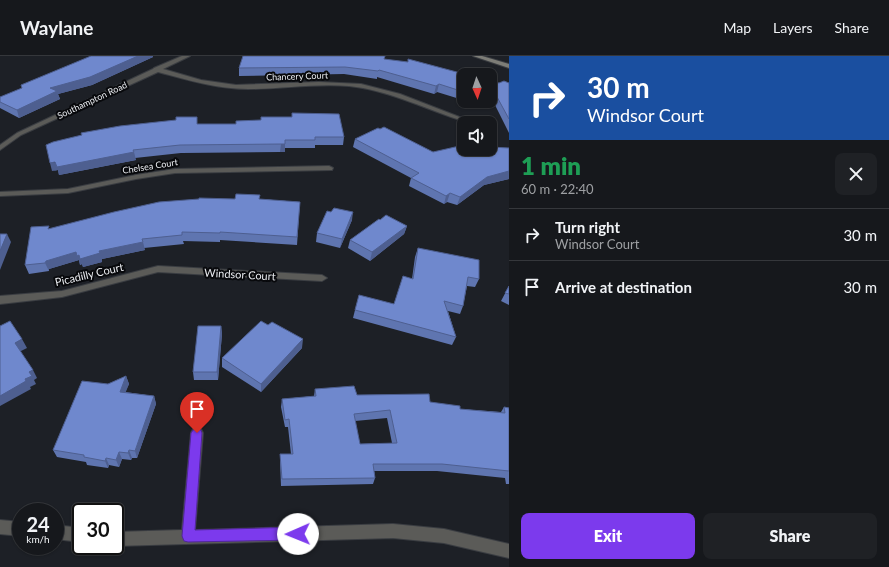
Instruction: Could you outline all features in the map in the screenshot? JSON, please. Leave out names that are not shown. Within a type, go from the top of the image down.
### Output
[{"type":"main road","points":[[476,56],[509,66]]},
{"type":"street","name":"Southampton Road","points":[[0,148],[19,134],[156,69],[187,56]]},
{"type":"street","name":"Chancery Court","points":[[156,69],[214,84],[247,87],[321,83],[361,86],[388,93],[457,117]]},
{"type":"street","name":"Chelsea Court","points":[[0,194],[68,191],[136,177],[175,171],[329,168]]},
{"type":"street","name":"Windsor Court","points":[[158,269],[322,278]]},
{"type":"street","name":"Picadilly Court","points":[[0,300],[62,294],[158,269]]},
{"type":"street","points":[[188,536],[197,433]]},
{"type":"street","points":[[0,527],[12,528]]},
{"type":"street","points":[[124,539],[393,531],[444,536],[509,551]]},
{"type":"building","points":[[91,56],[138,56],[90,77],[50,88],[57,91],[17,110],[0,102],[0,97],[22,88],[21,85]]},
{"type":"building","points":[[243,56],[385,56],[384,59],[408,62],[408,59],[457,72],[457,90],[439,84],[436,86],[379,70],[345,67],[239,68]]},
{"type":"building","points":[[504,81],[509,83],[509,119],[497,97],[497,83]]},
{"type":"building","points":[[292,113],[339,114],[344,137],[315,137],[315,140],[285,140],[285,144],[180,145],[133,150],[134,152],[57,167],[55,162],[50,163],[46,145],[82,135],[81,133],[120,126],[176,120],[176,117],[197,117],[197,124],[236,124],[236,121],[261,120],[261,117],[292,117]]},
{"type":"building","points":[[384,127],[433,152],[457,147],[457,156],[497,156],[497,147],[509,148],[509,171],[487,177],[460,197],[450,193],[446,196],[411,178],[419,173],[355,139],[378,128],[380,129]]},
{"type":"building","points":[[236,194],[260,195],[259,199],[300,202],[297,237],[220,232],[182,232],[182,235],[142,239],[143,242],[99,251],[100,253],[80,259],[76,252],[46,261],[45,263],[25,265],[31,227],[49,226],[48,229],[159,202],[199,198],[235,199]]},
{"type":"building","points":[[334,208],[353,212],[342,239],[317,233],[327,211],[331,212]]},
{"type":"building","points":[[386,215],[407,226],[372,252],[350,240],[379,219],[380,220]]},
{"type":"building","points":[[0,234],[7,234],[0,251]]},
{"type":"building","points":[[418,248],[479,260],[479,279],[468,277],[463,306],[444,301],[456,337],[355,310],[359,295],[394,304],[403,276],[413,279]]},
{"type":"building","points":[[509,286],[509,294],[505,293]]},
{"type":"building","points":[[10,321],[22,339],[15,343],[33,370],[29,372],[32,376],[25,379],[26,381],[0,396],[0,326]]},
{"type":"building","points":[[261,321],[268,325],[272,322],[303,339],[261,384],[222,358]]},
{"type":"building","points":[[198,326],[221,326],[217,372],[193,372]]},
{"type":"building","points":[[126,376],[120,392],[154,396],[135,451],[129,450],[128,453],[119,452],[116,460],[106,458],[105,461],[84,457],[84,455],[53,450],[82,381],[108,384]]},
{"type":"building","points":[[354,386],[357,395],[429,394],[430,402],[460,406],[460,409],[505,413],[504,407],[509,408],[509,471],[442,464],[373,464],[375,478],[282,479],[280,454],[293,454],[289,419],[285,420],[282,399],[316,396],[315,389]],"holes":[[[390,410],[397,443],[360,444],[354,414]]]},
{"type":"route","points":[[197,433],[188,536],[298,534]]}]
